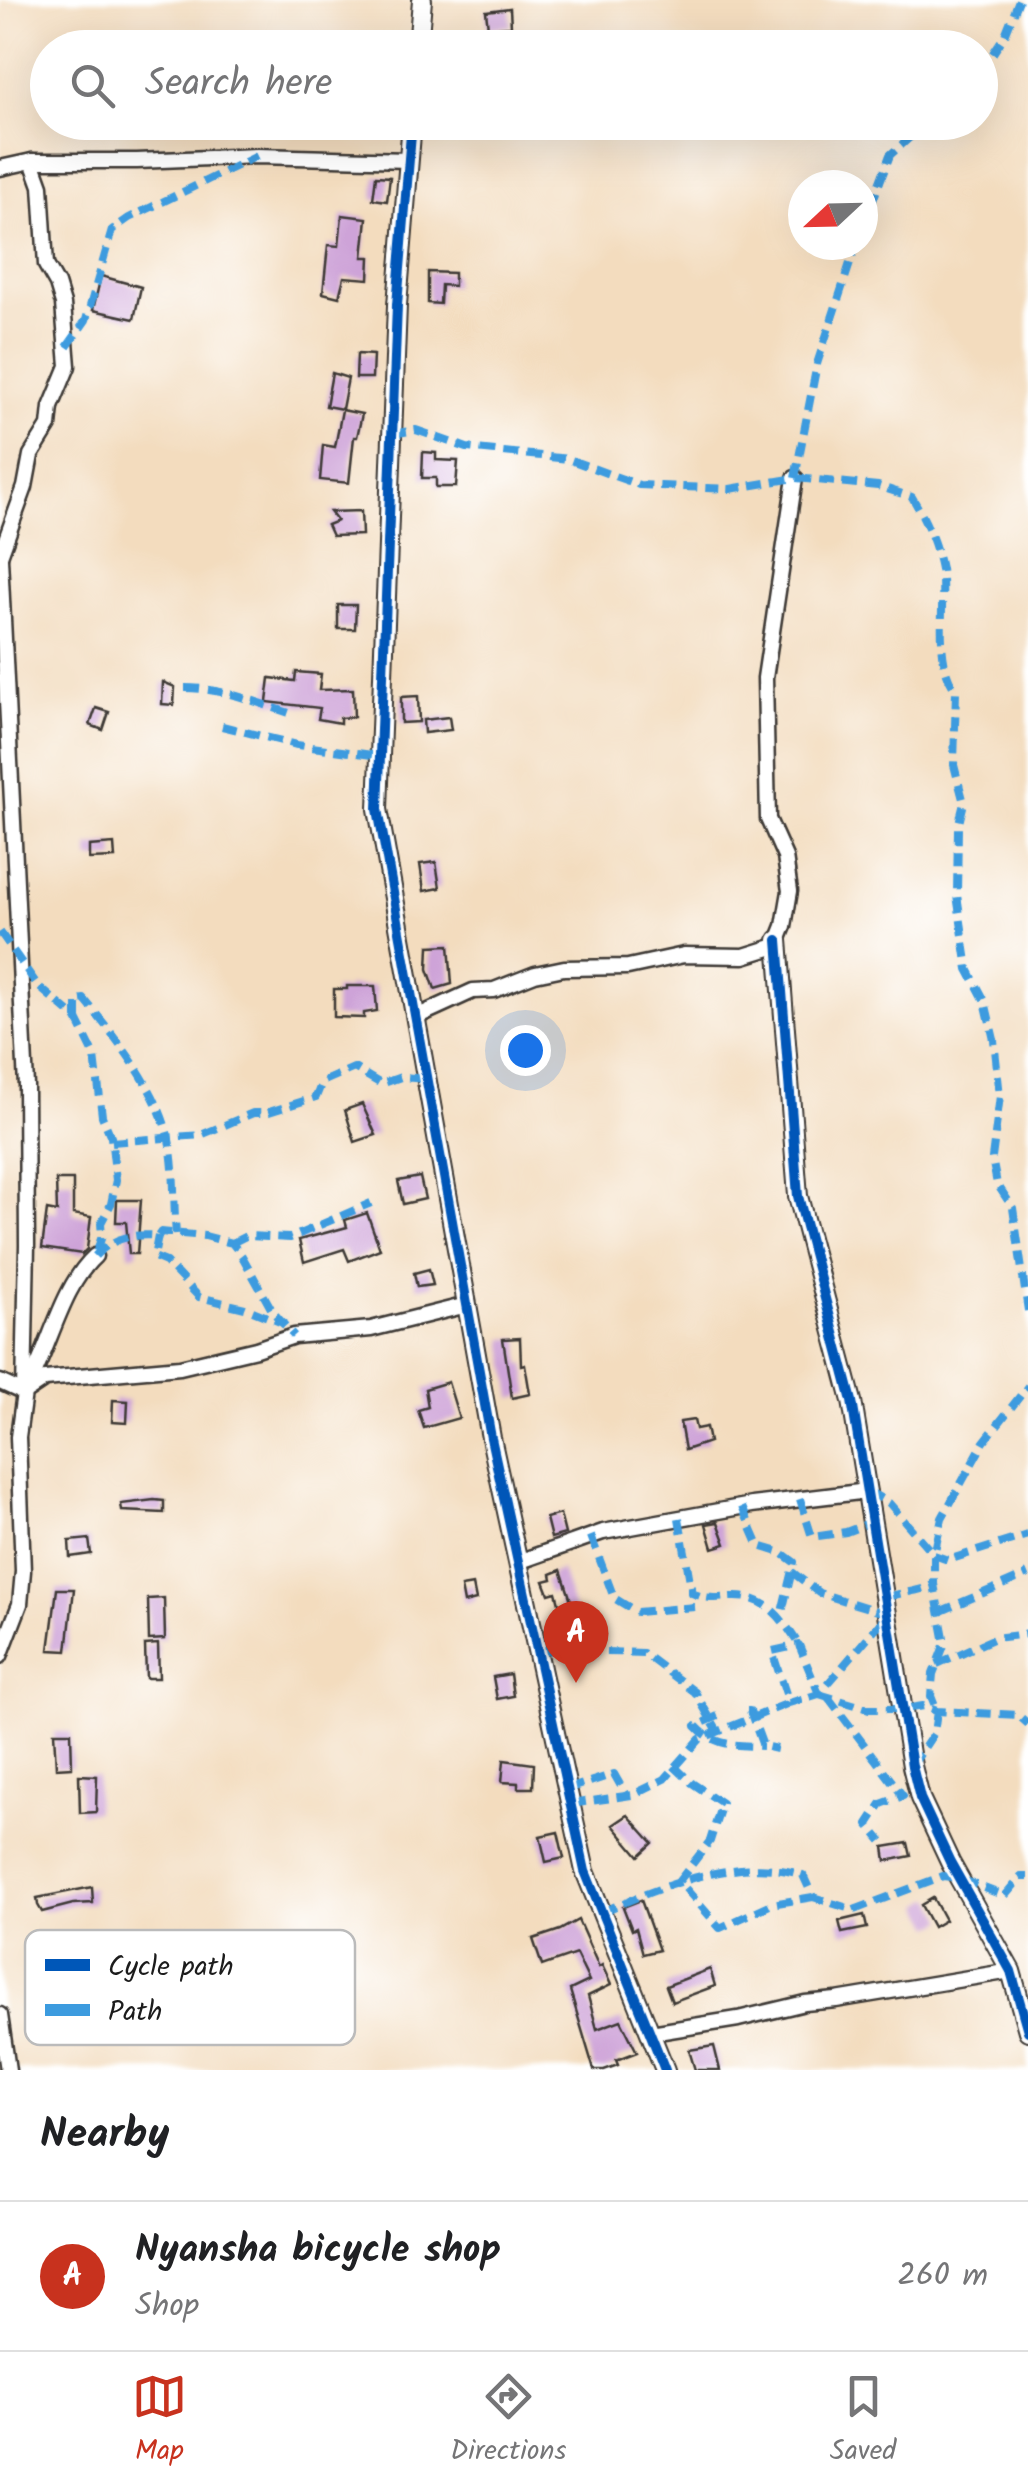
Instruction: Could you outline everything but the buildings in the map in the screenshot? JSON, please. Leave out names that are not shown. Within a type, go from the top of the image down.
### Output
[{"type":"street","points":[[420,30],[422,0]]},
{"type":"street","points":[[411,140],[397,305],[378,809],[491,1438],[586,1871],[665,2070]]},
{"type":"street","points":[[0,168],[32,160],[306,155],[409,160]]},
{"type":"street","points":[[0,1656],[20,1604],[24,1526],[18,1437],[24,1393],[26,1086],[0,557],[25,487],[31,456],[44,436],[68,366],[62,304],[46,265],[41,186],[32,160]]},
{"type":"street","points":[[416,1017],[472,991],[494,990],[564,968],[628,967],[684,955],[744,956],[776,946],[790,892],[785,857],[768,818],[764,678],[795,478]]},
{"type":"street","points":[[0,804],[12,778]]},
{"type":"street","points":[[778,940],[798,1196],[852,1402],[920,1798],[950,1862],[1011,1971],[1028,2031]]},
{"type":"street","points":[[24,1393],[43,1360],[72,1283],[95,1256]]},
{"type":"street","points":[[24,1393],[46,1379],[180,1367],[294,1336],[371,1329],[467,1305]]},
{"type":"street","points":[[0,1382],[24,1393]]},
{"type":"street","points":[[518,1562],[603,1532],[752,1505],[868,1491]]},
{"type":"street","points":[[651,2032],[1011,1971]]},
{"type":"street","points":[[0,2015],[8,2070]]},
{"type":"marked path","points":[[998,46],[1019,0]]},
{"type":"marked path","points":[[878,187],[890,155],[907,140]]},
{"type":"marked path","points":[[67,347],[86,320],[112,230],[257,156]]},
{"type":"marked path","points":[[795,478],[817,364],[851,260]]},
{"type":"marked path","points":[[392,434],[416,430],[467,448],[568,459],[639,485],[730,489],[795,478],[878,486],[912,497],[930,531],[941,569],[942,649],[949,679],[956,690],[954,765],[964,803],[958,827],[957,895],[968,969],[985,1001],[994,1040],[1000,1096],[992,1158],[997,1184],[1013,1208],[1028,1311]]},
{"type":"marked path","points":[[185,688],[226,693],[292,714]]},
{"type":"marked path","points":[[222,726],[297,745],[380,756]]},
{"type":"marked path","points":[[0,932],[38,986],[77,1019],[95,1056],[102,1116],[111,1137],[116,1180],[111,1204],[101,1223],[102,1236],[95,1256]]},
{"type":"marked path","points":[[77,1019],[77,1000],[84,999],[121,1045],[153,1096],[170,1144],[176,1234]]},
{"type":"marked path","points":[[112,1142],[201,1135],[253,1113],[266,1113],[316,1097],[322,1082],[354,1068],[381,1084],[401,1077],[427,1079]]},
{"type":"marked path","points":[[232,1243],[246,1236],[290,1238],[371,1203]]},
{"type":"marked path","points":[[95,1256],[124,1238],[158,1236],[161,1232],[232,1243],[273,1312],[294,1336]]},
{"type":"marked path","points":[[158,1236],[154,1257],[166,1262],[199,1297],[245,1308],[285,1324]]},
{"type":"marked path","points":[[912,1766],[934,1733],[937,1711],[931,1696],[933,1674],[945,1643],[934,1584],[934,1555],[942,1518],[984,1442],[1028,1386]]},
{"type":"marked path","points":[[868,1491],[889,1503],[934,1555],[948,1560],[1028,1535]]},
{"type":"marked path","points":[[800,1499],[812,1537],[846,1532],[879,1519]]},
{"type":"marked path","points":[[742,1507],[759,1546],[782,1553],[794,1562],[781,1616]]},
{"type":"marked path","points":[[679,1518],[692,1593],[756,1600],[778,1616],[799,1645]]},
{"type":"marked path","points":[[591,1536],[614,1598],[637,1612],[695,1607]]},
{"type":"marked path","points":[[792,1572],[819,1593],[888,1614],[819,1694],[789,1703],[772,1651],[799,1645],[819,1694]]},
{"type":"marked path","points":[[939,1612],[1028,1574]]},
{"type":"marked path","points":[[886,1598],[934,1584]]},
{"type":"marked path","points":[[937,1664],[995,1638],[1028,1634]]},
{"type":"marked path","points":[[537,1650],[643,1653],[695,1692],[718,1732]]},
{"type":"marked path","points":[[819,1694],[869,1709],[923,1706],[937,1711],[1018,1715],[1028,1724]]},
{"type":"marked path","points":[[828,1697],[903,1796],[881,1804],[868,1824],[882,1841]]},
{"type":"marked path","points":[[571,1804],[632,1795],[665,1779],[700,1739],[789,1703]]},
{"type":"marked path","points":[[747,1711],[763,1746],[777,1749]]},
{"type":"marked path","points":[[718,1716],[696,1726],[718,1741],[763,1746]]},
{"type":"marked path","points":[[674,1766],[722,1803],[710,1841],[679,1881],[720,1928],[772,1904],[813,1897]]},
{"type":"marked path","points":[[568,1789],[614,1774],[626,1795]]},
{"type":"marked path","points":[[602,1912],[700,1876],[753,1868],[803,1875],[813,1897],[854,1910],[943,1876],[1005,1896],[1021,1877],[1028,1877]]},
{"type":"cycle path","points":[[411,140],[397,305],[378,809],[491,1438],[585,1871],[665,2070]]},
{"type":"cycle path","points":[[778,940],[798,1196],[852,1401],[912,1766],[920,1798],[950,1862],[1011,1971],[1028,2031]]},
{"type":"place","name":"Nyansha bicycle shop","points":[[576,1683]]}]
